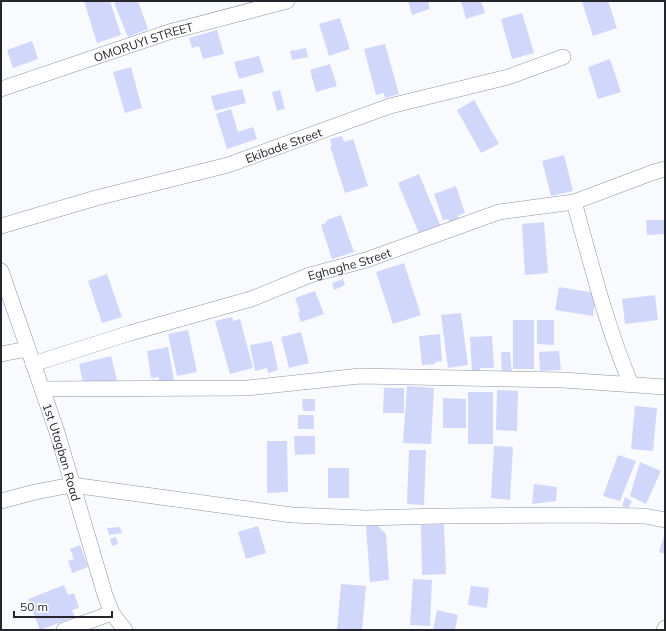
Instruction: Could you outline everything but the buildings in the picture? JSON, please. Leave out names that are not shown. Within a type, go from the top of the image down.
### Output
[{"type":"street","name":"OMORUYI STREET","points":[[1,89],[168,32],[287,1]]},
{"type":"street","name":"Ekibade Street","points":[[1,226],[96,198],[228,165],[390,106],[508,77],[563,57]]},
{"type":"street","name":"Eghaghe Street","points":[[33,364],[130,333],[251,299],[310,275],[366,260],[499,212],[574,202],[665,169]]},
{"type":"street","points":[[574,202],[606,313],[623,367],[631,384]]},
{"type":"street","name":"1st Utagban Road","points":[[1,271],[57,432],[104,596],[112,613],[125,630]]},
{"type":"street","points":[[1,354],[28,349]]},
{"type":"street","points":[[42,389],[247,388],[360,376],[563,380],[665,387]]},
{"type":"street","points":[[1,501],[35,492],[72,486],[292,515],[329,518],[579,515],[645,516],[665,520]]},
{"type":"street","points":[[64,630],[112,613]]}]
